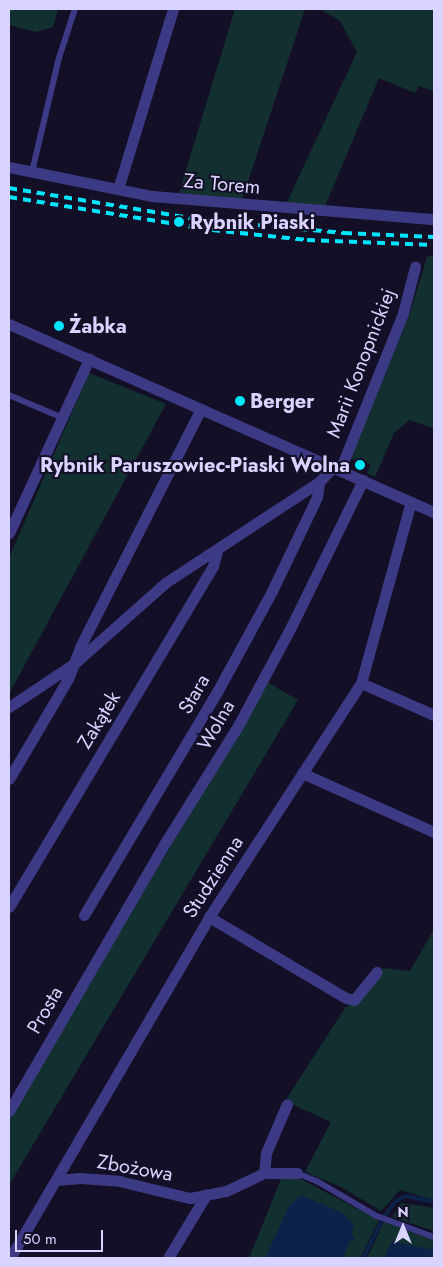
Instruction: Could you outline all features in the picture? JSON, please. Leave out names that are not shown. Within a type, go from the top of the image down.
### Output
[{"type":"street","points":[[118,189],[173,9]]},
{"type":"street","name":"Za Torem","points":[[9,167],[118,189],[210,202],[434,219]]},
{"type":"street","name":"Marii Konopnickiej","points":[[337,469],[403,313],[415,267]]},
{"type":"street","points":[[9,324],[434,512]]},
{"type":"street","points":[[9,533],[89,359]]},
{"type":"street","points":[[9,779],[75,663],[80,647],[201,409]]},
{"type":"street","name":"Stara","points":[[9,707],[75,663],[165,584],[337,469]]},
{"type":"street","name":"Wolna","points":[[85,980],[239,724],[290,629],[363,480]]},
{"type":"street","name":"Stara","points":[[84,915],[235,659],[317,497],[319,482]]},
{"type":"street","name":"Studzienna","points":[[10,1258],[209,917],[362,683],[411,502]]},
{"type":"street","name":"Zakątek","points":[[9,907],[213,566],[217,551]]},
{"type":"street","points":[[362,683],[434,715]]},
{"type":"street","points":[[302,773],[434,832]]},
{"type":"street","points":[[209,917],[346,998],[354,1000],[377,972]]},
{"type":"street","name":"Prosta","points":[[9,1111],[85,980]]},
{"type":"street","points":[[264,1173],[266,1153],[287,1104]]},
{"type":"street","name":"Zbożowa","points":[[56,1180],[109,1180],[190,1198],[226,1191],[264,1173],[297,1173]]},
{"type":"street","points":[[168,1258],[206,1195]]},
{"type":"lane","points":[[32,172],[54,76],[75,9]]},
{"type":"lane","points":[[9,395],[61,417]]},
{"type":"lane","points":[[297,1173],[317,1180],[377,1216],[434,1237]]},
{"type":"green space","points":[[9,9],[58,9],[53,27],[36,32],[9,25]]},
{"type":"green space","points":[[235,9],[305,9],[242,200],[179,193]]},
{"type":"green space","points":[[320,9],[434,9],[434,91],[419,86],[415,93],[379,78],[325,206],[286,204],[357,52],[340,21]]},
{"type":"green space","points":[[434,255],[433,428],[409,420],[394,433],[375,477],[367,473],[371,465],[350,458],[410,313],[427,257]]},
{"type":"green space","points":[[89,373],[166,404],[9,694],[9,558]]},
{"type":"green space","points":[[265,681],[298,700],[9,1185],[9,1119],[230,746]]},
{"type":"green space","points":[[434,929],[434,1200],[400,1190],[381,1211],[341,1187],[305,1172],[331,1122],[292,1104],[287,1098],[345,1008],[363,995],[383,968],[410,971]]},
{"type":"green space","points":[[295,1176],[379,1220],[360,1258],[249,1258],[281,1179]]},
{"type":"green space","points":[[401,1203],[434,1208],[434,1231],[392,1217]]},
{"type":"green space","points":[[384,1222],[434,1240],[434,1258],[367,1258]]},
{"type":"water","points":[[301,1195],[343,1213],[354,1226],[351,1232],[355,1239],[350,1241],[343,1258],[265,1258],[289,1206]]},
{"type":"water","points":[[392,1241],[434,1250],[434,1258],[384,1258]]},
{"type":"waterway","points":[[385,1215],[396,1201],[406,1196],[434,1202]]},
{"type":"waterway","points":[[363,1258],[381,1223]]},
{"type":"railway","points":[[9,188],[202,220],[344,233],[434,237]]},
{"type":"railway","points":[[9,197],[212,230],[307,240],[434,245]]},
{"type":"place","name":"Rybnik Piaski","points":[[179,222]]},
{"type":"place","name":"Żabka","points":[[59,326]]},
{"type":"place","name":"Berger","points":[[240,401]]},
{"type":"place","name":"Rybnik Paruszowiec-Piaski Wolna","points":[[360,465]]}]
